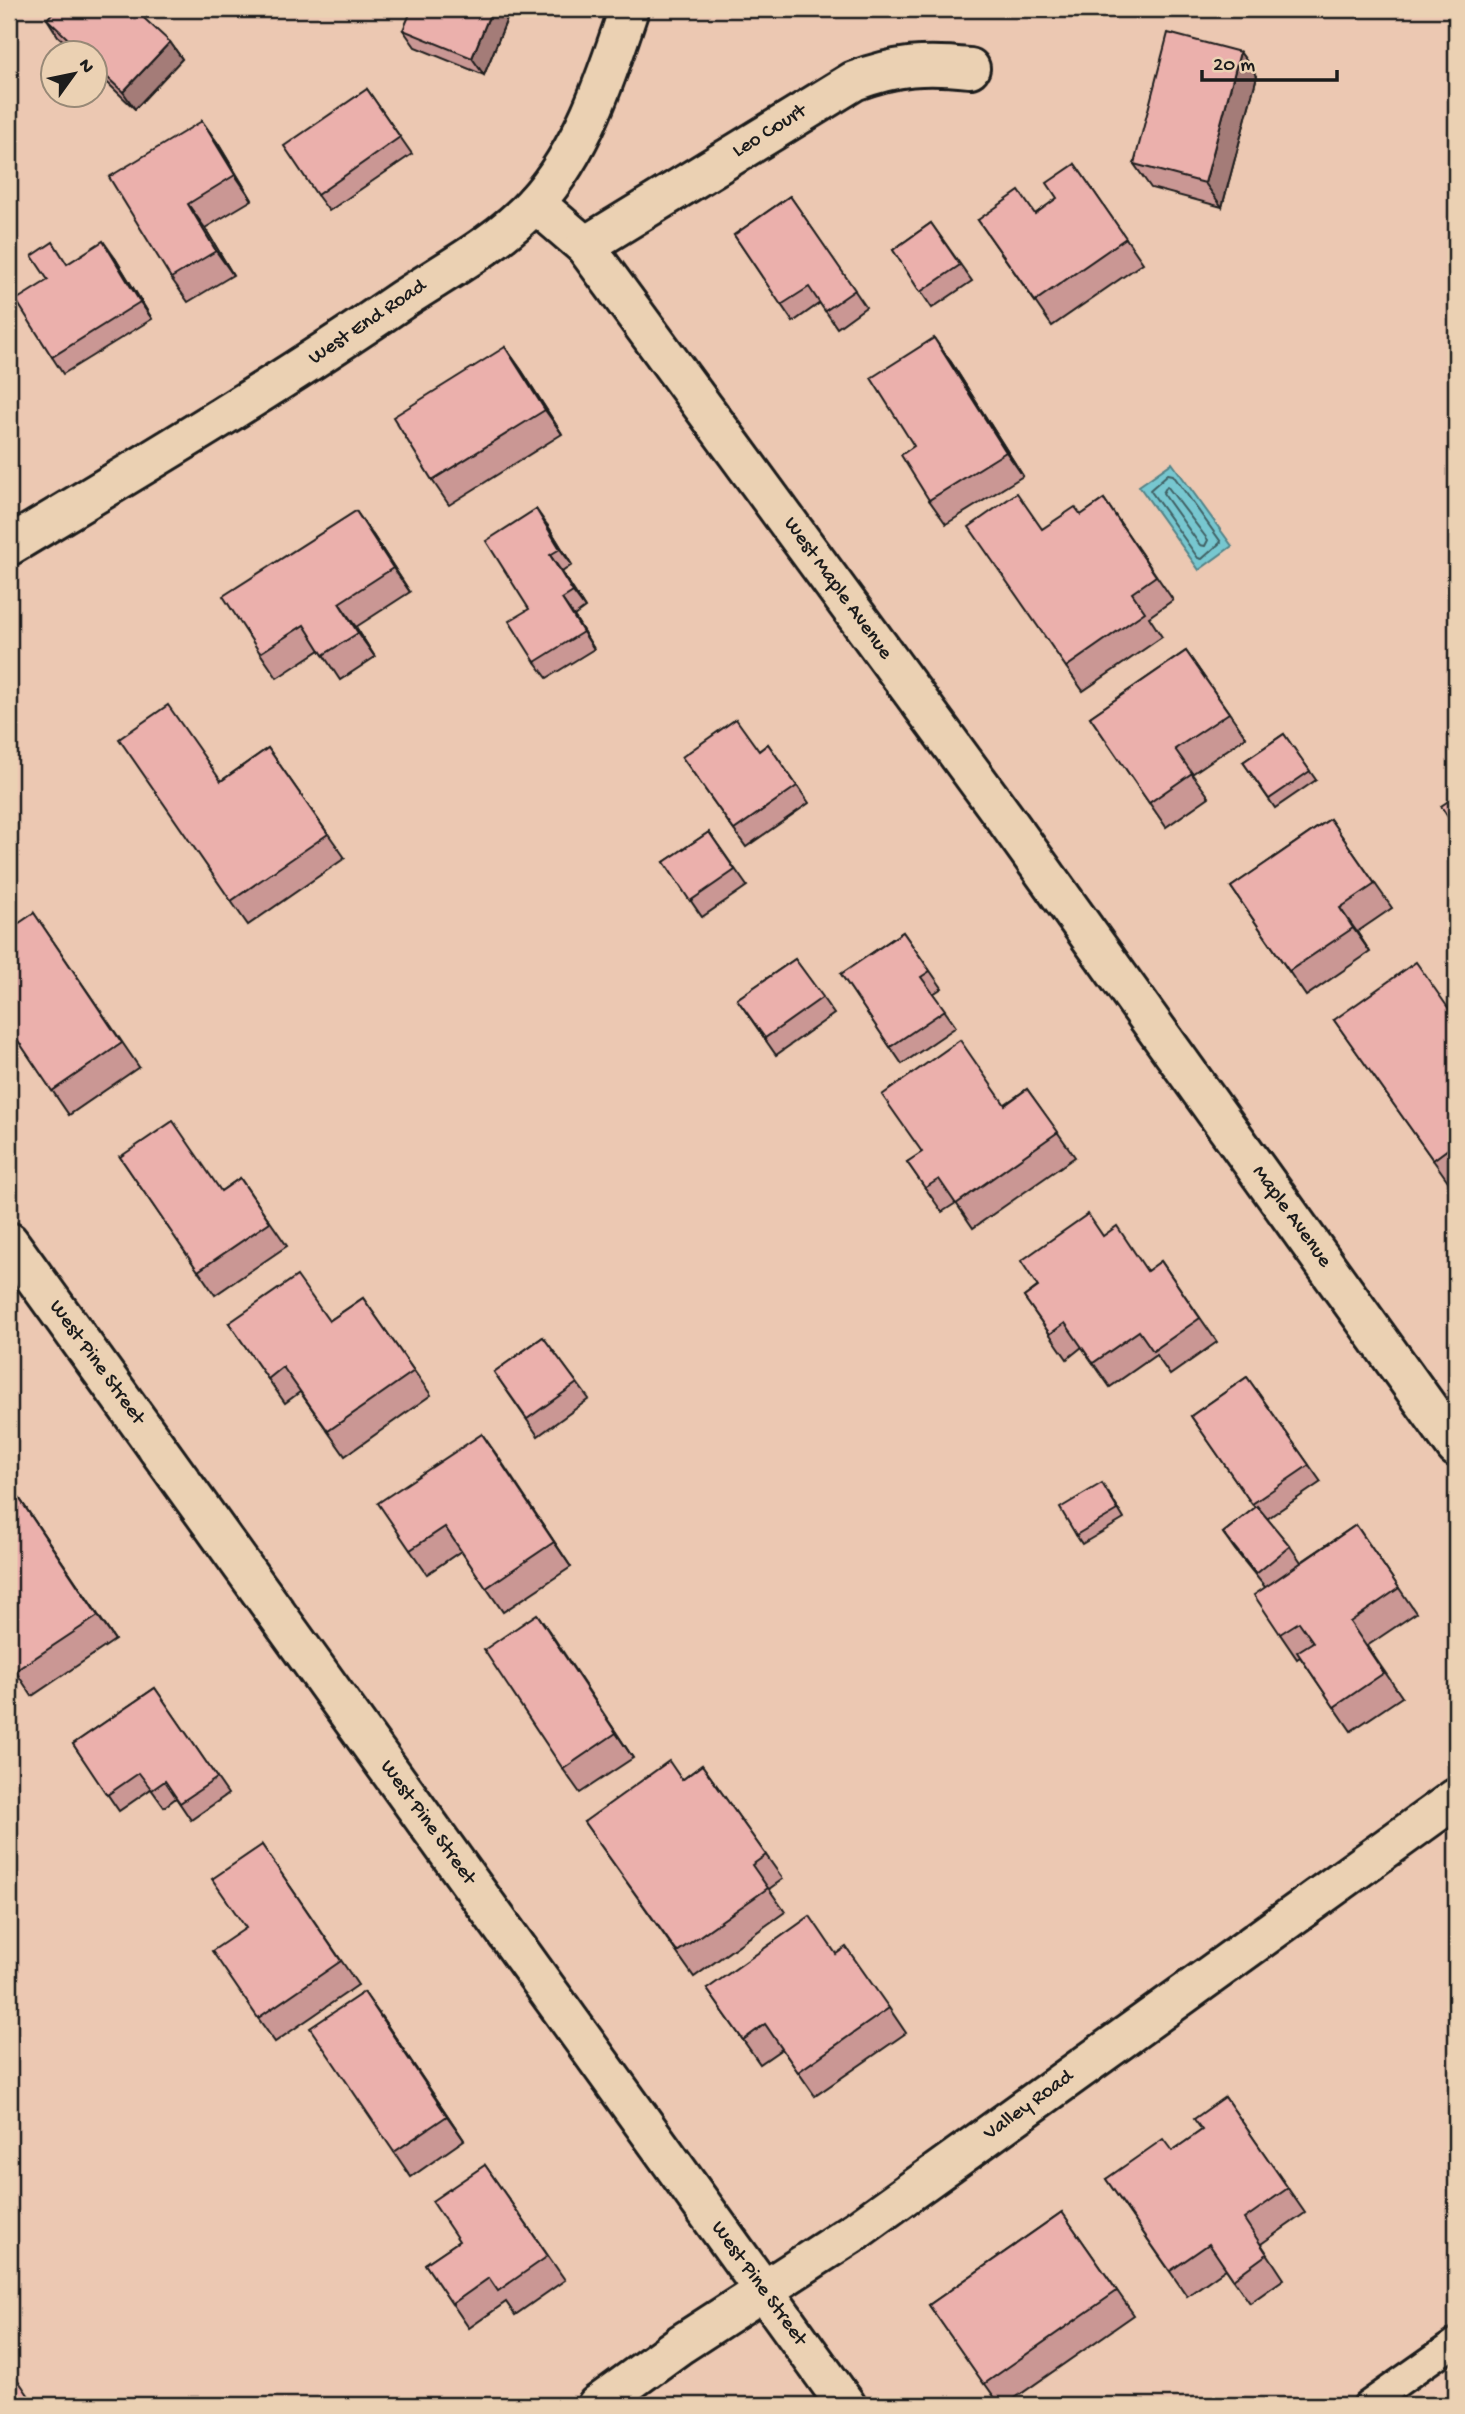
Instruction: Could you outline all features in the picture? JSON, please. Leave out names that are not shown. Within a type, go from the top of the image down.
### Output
[{"type":"street","name":"West End Road","points":[[9,546],[302,368],[492,239],[535,203],[573,148],[607,74],[629,9]]},
{"type":"street","name":"Leo Court","points":[[586,246],[854,81],[889,68],[929,64],[970,68]]},
{"type":"street","name":"West Maple Avenue","points":[[535,203],[586,246],[1126,986]]},
{"type":"street","name":"Maple Avenue","points":[[1126,986],[1456,1447]]},
{"type":"street","name":"West Pine Street","points":[[9,1241],[846,2405]]},
{"type":"street","name":"Valley Road","points":[[597,2405],[681,2344],[857,2230],[1456,1798]]},
{"type":"lane","points":[[1367,2405],[1456,2342]]},
{"type":"water","points":[[1172,463],[1232,546],[1199,570],[1139,486]]},
{"type":"building","points":[[56,9],[134,9],[170,42],[123,92],[108,78],[108,38],[67,38],[47,19]]},
{"type":"building","points":[[412,9],[492,9],[472,58],[403,30]]},
{"type":"building","points":[[1168,33],[1240,52],[1205,183],[1134,164]]},
{"type":"building","points":[[367,89],[400,137],[317,195],[284,146]]},
{"type":"building","points":[[202,121],[235,175],[188,204],[216,251],[171,278],[109,177]]},
{"type":"building","points":[[1075,164],[1126,238],[1035,301],[978,220],[1019,191],[1035,214],[1057,198],[1047,183]]},
{"type":"building","points":[[790,196],[855,290],[825,311],[809,287],[781,305],[734,235]]},
{"type":"building","points":[[931,223],[960,265],[920,292],[893,250]]},
{"type":"building","points":[[103,241],[140,302],[52,357],[16,300],[48,280],[32,256],[53,242],[67,264]]},
{"type":"building","points":[[934,338],[1006,452],[929,500],[901,455],[914,446],[871,378]]},
{"type":"building","points":[[505,347],[545,410],[432,480],[393,417]]},
{"type":"building","points":[[1017,493],[1042,529],[1075,507],[1081,515],[1104,499],[1156,576],[1132,593],[1145,612],[1066,667],[969,527]]},
{"type":"building","points":[[536,509],[560,549],[550,555],[573,592],[562,599],[583,632],[535,662],[509,621],[529,609],[486,541]]},
{"type":"building","points":[[356,511],[393,568],[339,603],[358,633],[323,655],[304,625],[260,653],[223,596]]},
{"type":"building","points":[[1186,651],[1229,713],[1175,749],[1192,773],[1149,803],[1090,717]]},
{"type":"building","points":[[168,705],[221,781],[268,748],[328,834],[231,901],[119,739]]},
{"type":"building","points":[[736,719],[759,751],[768,744],[797,786],[734,830],[682,757]]},
{"type":"building","points":[[1284,734],[1310,771],[1269,799],[1243,762]]},
{"type":"building","points":[[1456,796],[1456,830],[1441,806]]},
{"type":"building","points":[[1330,819],[1375,884],[1340,908],[1353,928],[1289,971],[1231,887]]},
{"type":"building","points":[[709,832],[735,870],[690,901],[664,862]]},
{"type":"building","points":[[34,913],[122,1043],[52,1091],[9,1027],[9,930]]},
{"type":"building","points":[[903,932],[930,971],[921,977],[945,1010],[890,1047],[841,974]]},
{"type":"building","points":[[795,959],[823,997],[765,1038],[737,999]]},
{"type":"building","points":[[1416,962],[1456,1019],[1456,1143],[1433,1160],[1334,1020]]},
{"type":"building","points":[[960,1040],[1005,1105],[1027,1089],[1058,1132],[956,1204],[939,1179],[925,1188],[907,1162],[922,1152],[882,1095]]},
{"type":"building","points":[[173,1121],[221,1191],[240,1178],[270,1222],[198,1271],[120,1157]]},
{"type":"building","points":[[1088,1214],[1103,1236],[1117,1226],[1147,1271],[1161,1261],[1200,1318],[1153,1351],[1139,1331],[1093,1363],[1065,1323],[1050,1334],[1024,1297],[1038,1287],[1021,1261]]},
{"type":"building","points":[[297,1276],[329,1321],[363,1298],[414,1371],[328,1431],[283,1367],[268,1379],[229,1323]]},
{"type":"building","points":[[543,1337],[577,1383],[527,1419],[494,1372]]},
{"type":"building","points":[[1247,1377],[1309,1465],[1252,1504],[1191,1416]]},
{"type":"building","points":[[482,1434],[554,1542],[486,1588],[445,1527],[410,1550],[378,1503]]},
{"type":"building","points":[[9,1483],[98,1616],[15,1671],[9,1662]]},
{"type":"building","points":[[1102,1483],[1118,1510],[1076,1535],[1060,1508]]},
{"type":"building","points":[[1257,1506],[1290,1546],[1256,1574],[1223,1533]]},
{"type":"building","points":[[1356,1525],[1399,1588],[1350,1622],[1384,1673],[1334,1707],[1297,1652],[1313,1642],[1299,1622],[1280,1634],[1254,1595]]},
{"type":"building","points":[[537,1614],[616,1733],[563,1769],[484,1650]]},
{"type":"building","points":[[155,1688],[217,1778],[180,1803],[165,1781],[152,1790],[139,1773],[107,1795],[73,1744]]},
{"type":"building","points":[[669,1761],[682,1780],[702,1765],[766,1855],[752,1865],[768,1888],[677,1952],[584,1822]]},
{"type":"building","points":[[262,1845],[341,1961],[258,2018],[212,1951],[246,1928],[212,1879]]},
{"type":"building","points":[[810,1916],[836,1954],[846,1947],[889,2008],[798,2072],[765,2024],[743,2040],[707,1989]]},
{"type":"building","points":[[364,1992],[447,2116],[394,2152],[310,2028]]},
{"type":"building","points":[[1225,2097],[1288,2188],[1244,2219],[1267,2254],[1233,2279],[1209,2244],[1170,2271],[1106,2179],[1163,2139],[1172,2151],[1202,2130],[1194,2119]]},
{"type":"building","points":[[485,2165],[548,2256],[498,2291],[489,2278],[452,2304],[425,2264],[459,2241],[432,2201]]},
{"type":"building","points":[[1062,2212],[1117,2291],[984,2384],[929,2305]]},
{"type":"building","points":[[9,2367],[35,2405],[9,2405]]}]
